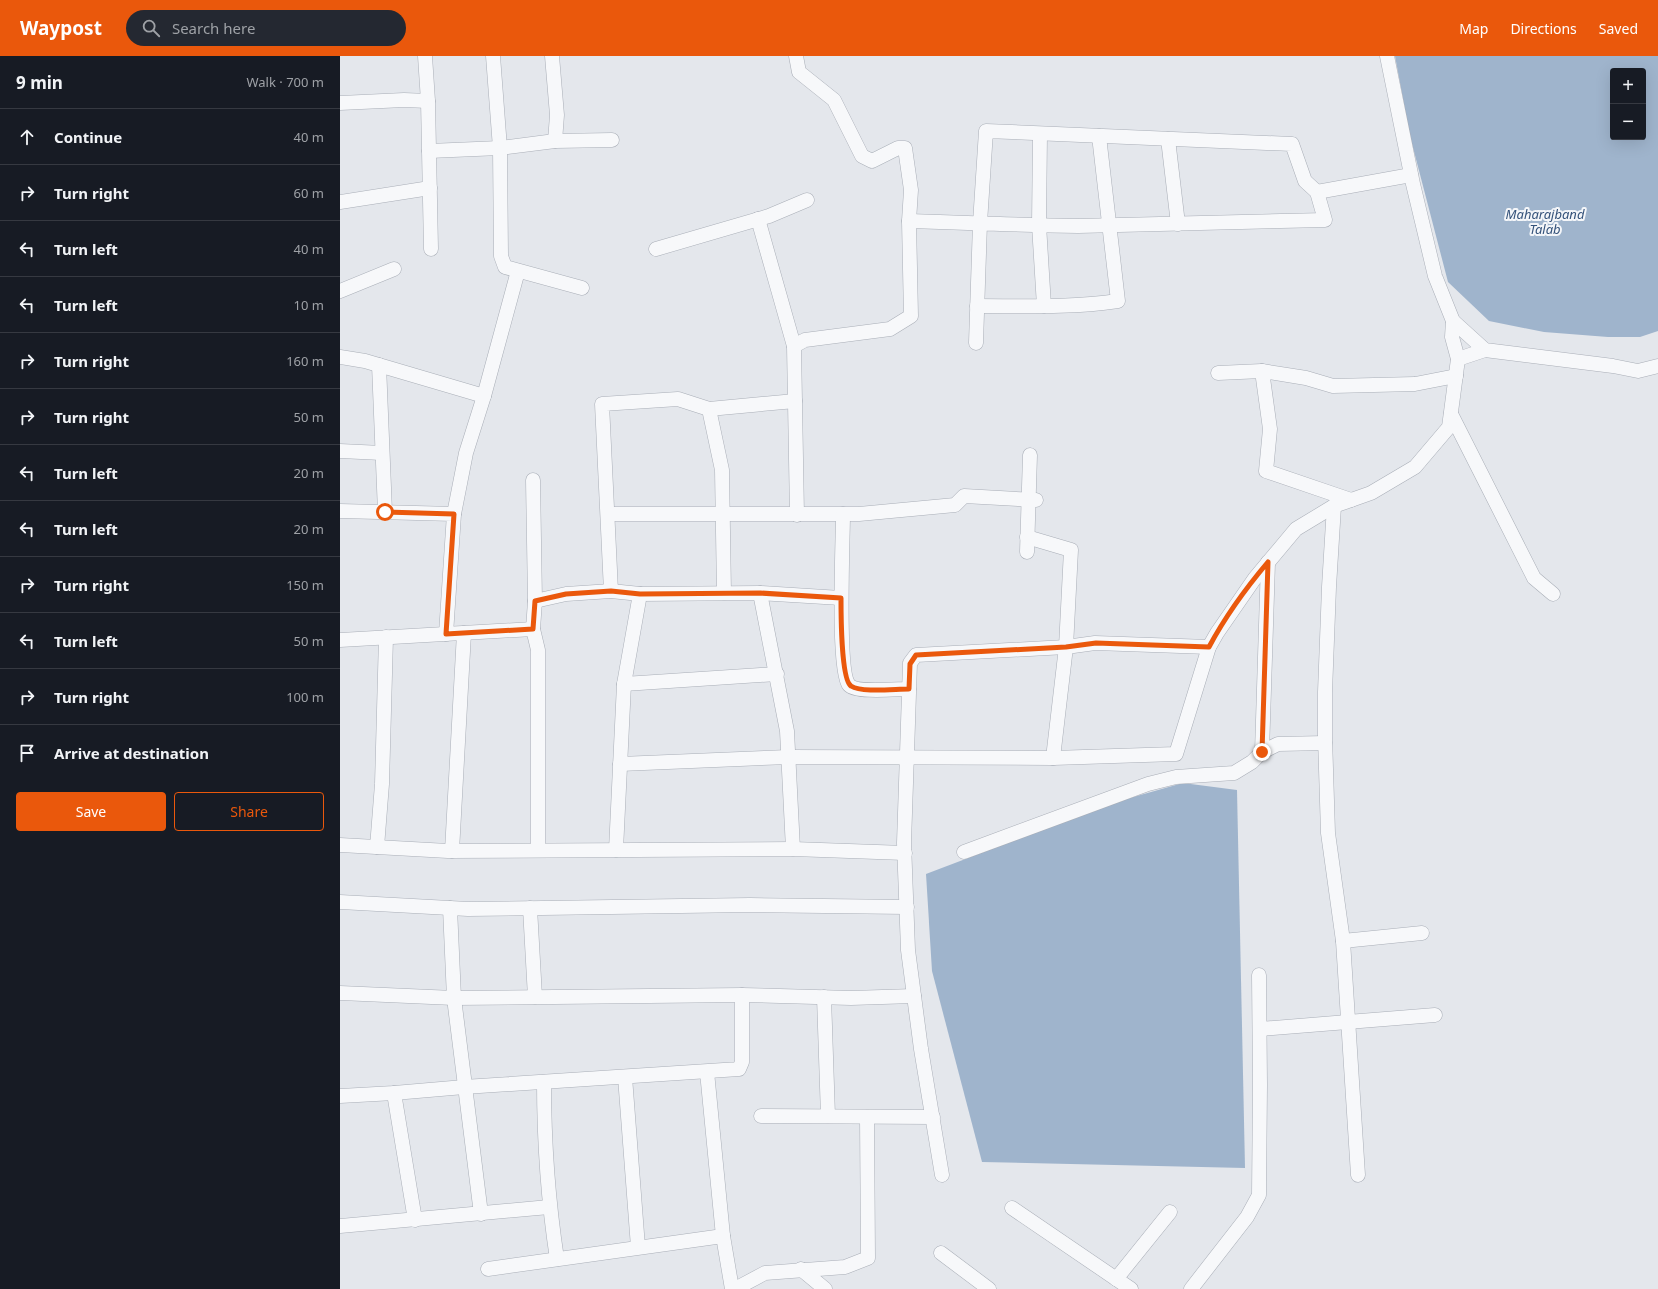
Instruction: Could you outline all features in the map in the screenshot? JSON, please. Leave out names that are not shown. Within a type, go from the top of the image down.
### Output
[{"type":"street","points":[[424,56],[428,101],[432,249]]},
{"type":"street","points":[[493,56],[500,148],[501,256],[505,267],[582,288]]},
{"type":"street","points":[[552,56],[557,115],[555,141]]},
{"type":"street","points":[[794,346],[805,340],[890,329],[911,316],[909,221],[911,190],[905,148],[898,148],[872,161],[862,156],[834,100],[799,72],[796,56]]},
{"type":"street","points":[[620,764],[788,757],[1053,758],[1176,754],[1209,647],[1255,578],[1268,562],[1296,529],[1334,506],[1371,493],[1415,467],[1449,427],[1458,359],[1452,337],[1452,321],[1435,276],[1411,175],[1387,56]]},
{"type":"street","points":[[340,103],[404,100],[428,101]]},
{"type":"street","points":[[909,221],[980,223],[1039,225],[1110,225],[1325,220],[1317,192],[1305,181],[1292,144],[986,132],[980,223],[976,343]]},
{"type":"street","points":[[1040,134],[1039,225],[1044,306]]},
{"type":"street","points":[[977,306],[1044,306],[1096,304],[1118,301],[1099,136]]},
{"type":"street","points":[[1168,139],[1178,224]]},
{"type":"street","points":[[429,151],[500,148],[555,141],[612,140]]},
{"type":"street","points":[[1317,192],[1411,175]]},
{"type":"street","points":[[340,202],[430,188]]},
{"type":"street","points":[[656,249],[769,216],[807,200]]},
{"type":"street","points":[[758,219],[794,346],[797,515]]},
{"type":"street","points":[[340,291],[394,270]]},
{"type":"street","points":[[446,634],[454,514],[466,453],[484,396],[518,271]]},
{"type":"street","points":[[1452,321],[1485,350]]},
{"type":"street","points":[[1458,359],[1485,350],[1613,366],[1638,371],[1658,366]]},
{"type":"street","points":[[340,357],[365,361],[484,396]]},
{"type":"street","points":[[379,365],[385,512]]},
{"type":"street","points":[[1218,373],[1262,371],[1306,378],[1333,386],[1415,384],[1456,376]]},
{"type":"street","points":[[1262,371],[1270,429],[1266,471],[1351,500]]},
{"type":"street","points":[[611,591],[602,404],[678,399],[709,409],[795,400]]},
{"type":"street","points":[[709,409],[722,470],[724,593]]},
{"type":"street","points":[[1451,414],[1534,578],[1553,594]]},
{"type":"street","points":[[340,450],[382,453]]},
{"type":"street","points":[[1027,552],[1027,537],[1032,500],[1030,455]]},
{"type":"street","points":[[533,480],[535,601],[533,629],[538,650],[538,850]]},
{"type":"street","points":[[608,514],[859,514],[955,505],[964,496],[1032,500]]},
{"type":"street","points":[[1334,506],[1328,594],[1325,743],[1328,833],[1343,941],[1358,1175]]},
{"type":"street","points":[[340,511],[454,514]]},
{"type":"street","points":[[843,514],[841,598],[844,670],[848,684],[852,687],[862,689],[909,689]]},
{"type":"street","points":[[1027,537],[1071,550],[1066,647],[1053,758]]},
{"type":"street","points":[[1262,752],[1268,562]]},
{"type":"street","points":[[535,601],[566,594],[611,591],[640,594],[760,593],[841,598]]},
{"type":"street","points":[[760,593],[787,731],[793,849]]},
{"type":"street","points":[[616,850],[624,684],[640,594]]},
{"type":"street","points":[[340,640],[533,629]]},
{"type":"street","points":[[452,851],[464,633]]},
{"type":"street","points":[[377,847],[382,784],[386,637]]},
{"type":"street","points":[[942,1176],[908,950],[905,853],[910,664],[916,655],[1066,647],[1096,643],[1209,647]]},
{"type":"street","points":[[624,684],[777,674]]},
{"type":"street","points":[[964,852],[1148,784],[1176,777],[1234,774],[1252,762],[1262,752],[1278,744],[1325,743]]},
{"type":"street","points":[[340,845],[452,851],[793,849],[905,853]]},
{"type":"street","points":[[340,902],[450,908],[750,905],[907,907]]},
{"type":"street","points":[[450,908],[454,998],[481,1214]]},
{"type":"street","points":[[530,908],[535,997]]},
{"type":"street","points":[[1343,941],[1422,933]]},
{"type":"street","points":[[1191,1289],[1247,1217],[1259,1195],[1259,975]]},
{"type":"street","points":[[340,993],[454,998],[742,995],[824,997],[914,996]]},
{"type":"street","points":[[340,1096],[394,1093],[464,1086],[739,1069],[742,1062],[742,995]]},
{"type":"street","points":[[824,997],[828,1116]]},
{"type":"street","points":[[1260,1029],[1435,1015]]},
{"type":"street","points":[[707,1072],[723,1236],[734,1289],[765,1273],[801,1269],[845,1267],[868,1258],[867,1117]]},
{"type":"street","points":[[625,1077],[638,1247]]},
{"type":"street","points":[[544,1082],[544,1136],[549,1207],[557,1259]]},
{"type":"street","points":[[394,1093],[415,1220]]},
{"type":"street","points":[[761,1116],[933,1117]]},
{"type":"street","points":[[340,1226],[549,1207]]},
{"type":"street","points":[[1012,1208],[1131,1289]]},
{"type":"street","points":[[1116,1279],[1170,1212]]},
{"type":"street","points":[[488,1269],[723,1236]]},
{"type":"street","points":[[942,1253],[989,1289]]},
{"type":"street","points":[[801,1269],[825,1289]]},
{"type":"water","name":"Maharajband Talab","points":[[1395,56],[1658,56],[1658,331],[1640,337],[1608,337],[1544,332],[1489,321],[1448,282],[1410,136]]},
{"type":"water","points":[[1183,783],[1237,790],[1245,1168],[982,1162],[932,971],[926,874],[1112,803]]},
{"type":"route","points":[[385,512],[454,514],[446,634],[533,629],[535,601],[566,594],[611,591],[640,594],[760,593],[841,598],[844,670],[848,684],[852,687],[862,689],[909,689],[910,664],[916,655],[1066,647],[1096,643],[1209,647],[1255,578],[1268,562],[1262,752]]}]
